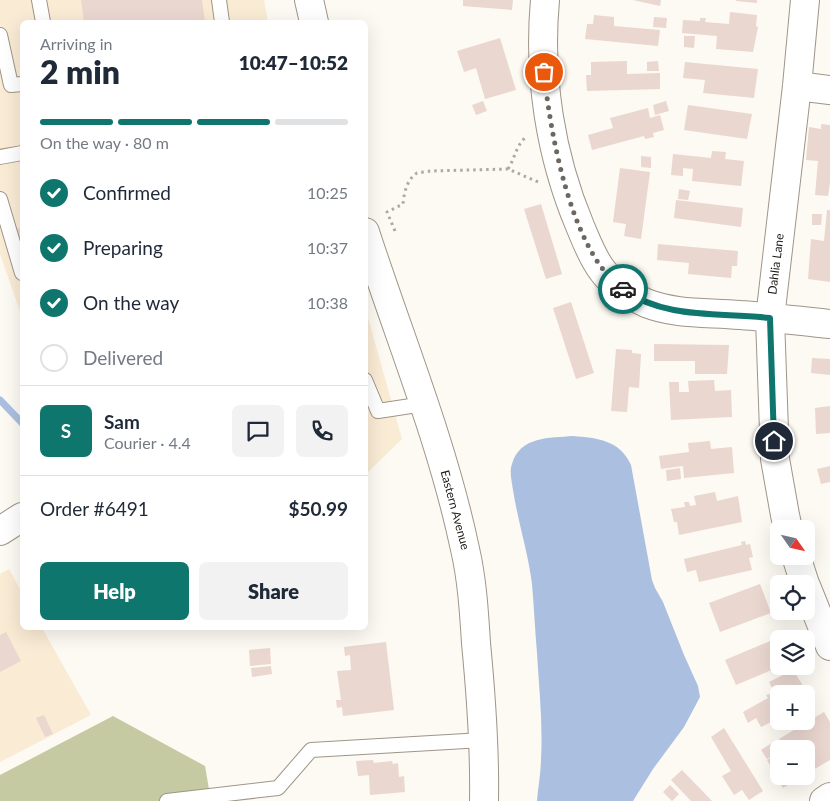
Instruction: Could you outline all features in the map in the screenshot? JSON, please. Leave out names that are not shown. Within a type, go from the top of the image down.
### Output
[{"type":"street","points":[[309,0],[314,20]]},
{"type":"street","points":[[545,0],[544,72],[556,156],[573,209],[587,242],[602,270],[615,284],[632,296],[663,309],[697,313],[739,314],[830,324]]},
{"type":"street","name":"Dahlia Lane","points":[[785,520],[775,459],[770,318],[805,0]]},
{"type":"street","points":[[797,86],[830,90]]},
{"type":"street","name":"Eastern Avenue","points":[[368,249],[374,282],[424,404],[454,500],[466,550],[472,590],[482,702],[484,801]]},
{"type":"street","points":[[0,531],[20,518]]},
{"type":"street","points":[[815,608],[830,646]]},
{"type":"street","points":[[824,801],[830,797]]},
{"type":"lane","points":[[38,0],[43,20]]},
{"type":"lane","points":[[219,0],[222,20]]},
{"type":"lane","points":[[0,35],[11,86],[20,84]]},
{"type":"lane","points":[[0,157],[20,153]]},
{"type":"lane","points":[[0,199],[20,266]]},
{"type":"lane","points":[[368,387],[378,411],[424,404]]},
{"type":"lane","points":[[167,801],[278,788],[311,750],[483,740]]},
{"type":"path","points":[[508,170],[518,143],[530,133]]},
{"type":"path","points":[[395,232],[387,212],[402,204],[404,192],[409,182],[417,173],[430,171],[508,170],[539,183]]},
{"type":"shaded area","points":[[0,0],[264,0],[268,20],[20,20],[20,311],[0,254]]},
{"type":"shaded area","points":[[368,318],[402,439],[368,472]]},
{"type":"shaded area","points":[[9,569],[20,589],[20,630],[43,630],[91,715],[0,762],[0,574]]},
{"type":"green space","points":[[113,716],[205,766],[211,801],[0,801],[0,775]]},
{"type":"water","points":[[573,436],[599,439],[614,445],[621,450],[631,465],[652,580],[698,686],[700,697],[684,727],[653,769],[633,801],[537,801],[542,733],[533,593],[511,480],[511,470],[516,455],[529,443],[546,438]]},
{"type":"building","points":[[81,0],[202,0],[205,20],[84,20]]},
{"type":"building","points":[[463,0],[513,0],[512,10],[463,6]]},
{"type":"building","points":[[633,0],[661,0],[660,6]]},
{"type":"building","points":[[757,0],[757,3],[736,1]]},
{"type":"building","points":[[730,12],[757,15],[756,26],[758,27],[753,52],[716,49],[717,36],[682,33],[683,20],[700,21],[700,18],[706,18],[705,22],[729,24]]},
{"type":"building","points":[[594,15],[614,17],[614,26],[660,30],[658,46],[585,39],[587,24],[593,24]]},
{"type":"building","points":[[654,17],[667,18],[666,28],[653,27]]},
{"type":"building","points":[[684,36],[695,36],[694,48],[684,47]]},
{"type":"building","points":[[500,38],[516,90],[485,99],[476,68],[464,72],[457,51]]},
{"type":"building","points":[[627,61],[627,74],[660,73],[660,89],[587,91],[586,75],[591,75],[591,62]]},
{"type":"building","points":[[658,61],[659,71],[647,71],[647,62]]},
{"type":"building","points":[[685,62],[758,69],[754,98],[703,93],[705,80],[683,78]]},
{"type":"building","points":[[483,101],[487,111],[476,115],[472,105]]},
{"type":"building","points":[[666,101],[669,111],[655,115],[653,105]]},
{"type":"building","points":[[688,105],[752,114],[747,139],[684,130]]},
{"type":"building","points":[[648,108],[650,118],[660,115],[664,130],[653,133],[654,137],[645,139],[644,136],[592,150],[588,135],[613,128],[610,118]]},
{"type":"building","points":[[821,124],[830,125],[830,183],[828,196],[815,195],[818,161],[806,160],[809,127],[821,129]]},
{"type":"building","points":[[712,151],[726,152],[725,159],[744,161],[741,186],[692,181],[693,169],[683,168],[683,176],[671,175],[673,154],[711,158]]},
{"type":"building","points":[[641,156],[651,157],[651,168],[641,167]]},
{"type":"building","points":[[620,168],[650,172],[641,239],[624,236],[626,224],[613,222]]},
{"type":"building","points":[[679,189],[690,191],[688,200],[678,199]]},
{"type":"building","points":[[676,200],[743,208],[741,227],[674,218]]},
{"type":"building","points":[[541,204],[562,274],[546,279],[524,209]]},
{"type":"building","points":[[827,210],[830,210],[830,282],[808,279],[811,239],[824,241]]},
{"type":"building","points":[[812,214],[822,214],[821,225],[812,225]]},
{"type":"building","points":[[20,228],[20,245],[17,246],[14,229]]},
{"type":"building","points":[[658,244],[738,251],[737,266],[732,266],[731,278],[688,274],[689,263],[657,260]]},
{"type":"building","points":[[571,302],[594,373],[576,379],[553,308]]},
{"type":"building","points":[[654,344],[729,345],[727,374],[695,374],[695,361],[654,361]]},
{"type":"building","points":[[616,349],[632,350],[632,353],[641,354],[639,388],[629,387],[627,412],[611,411]]},
{"type":"building","points":[[812,358],[830,359],[830,375],[811,373]]},
{"type":"building","points":[[714,380],[715,391],[731,390],[732,417],[671,420],[669,382],[679,382],[679,392],[689,392],[688,381]]},
{"type":"building","points":[[830,406],[830,433],[816,434],[815,408]]},
{"type":"building","points":[[710,441],[711,449],[732,447],[734,473],[684,478],[683,466],[661,469],[659,456],[689,452],[688,443]]},
{"type":"building","points":[[830,466],[830,482],[821,484],[817,469]]},
{"type":"building","points":[[680,468],[681,479],[667,481],[666,470]]},
{"type":"building","points":[[715,492],[717,501],[738,496],[742,522],[679,535],[677,522],[674,522],[671,509],[685,507],[684,502],[689,502],[690,506],[696,505],[694,496]]},
{"type":"building","points":[[745,541],[746,545],[750,544],[753,557],[749,558],[752,570],[699,582],[696,570],[687,572],[684,559],[742,545],[741,542]]},
{"type":"building","points":[[760,584],[770,613],[720,632],[709,603]]},
{"type":"building","points":[[6,632],[21,661],[0,672],[0,635]]},
{"type":"building","points":[[770,641],[770,671],[736,685],[725,660]]},
{"type":"building","points":[[386,642],[394,710],[343,716],[342,707],[337,708],[336,700],[341,700],[337,671],[351,670],[350,655],[345,656],[344,647]]},
{"type":"building","points":[[270,648],[271,664],[250,666],[249,650]]},
{"type":"building","points":[[271,666],[272,674],[252,677],[251,668]]},
{"type":"building","points":[[783,675],[796,675],[803,685],[771,685],[769,682]]},
{"type":"building","points":[[769,694],[770,722],[761,727],[756,718],[748,723],[743,712],[768,698],[766,695]]},
{"type":"building","points":[[824,712],[830,722],[830,760],[815,769],[815,740],[779,739],[794,730],[815,730],[815,717]]},
{"type":"building","points":[[44,715],[53,734],[45,737],[36,718]]},
{"type":"building","points":[[724,728],[763,791],[749,800],[742,790],[734,795],[722,776],[731,771],[711,737]]},
{"type":"building","points":[[770,744],[770,757],[767,759],[761,750]]},
{"type":"building","points":[[373,760],[374,763],[392,761],[393,764],[398,763],[399,777],[404,776],[405,792],[370,795],[369,775],[358,776],[356,761]]},
{"type":"building","points":[[682,770],[712,801],[691,801],[671,780]]},
{"type":"building","points":[[670,785],[679,794],[672,801],[663,792]]},
{"type":"waterway","points":[[0,400],[20,421]]},
{"type":"way so far","points":[[544,72],[556,156],[573,209],[587,242],[602,270],[615,284],[623,289]]},
{"type":"route","points":[[623,289],[632,296],[663,309],[770,318],[774,441]]}]
